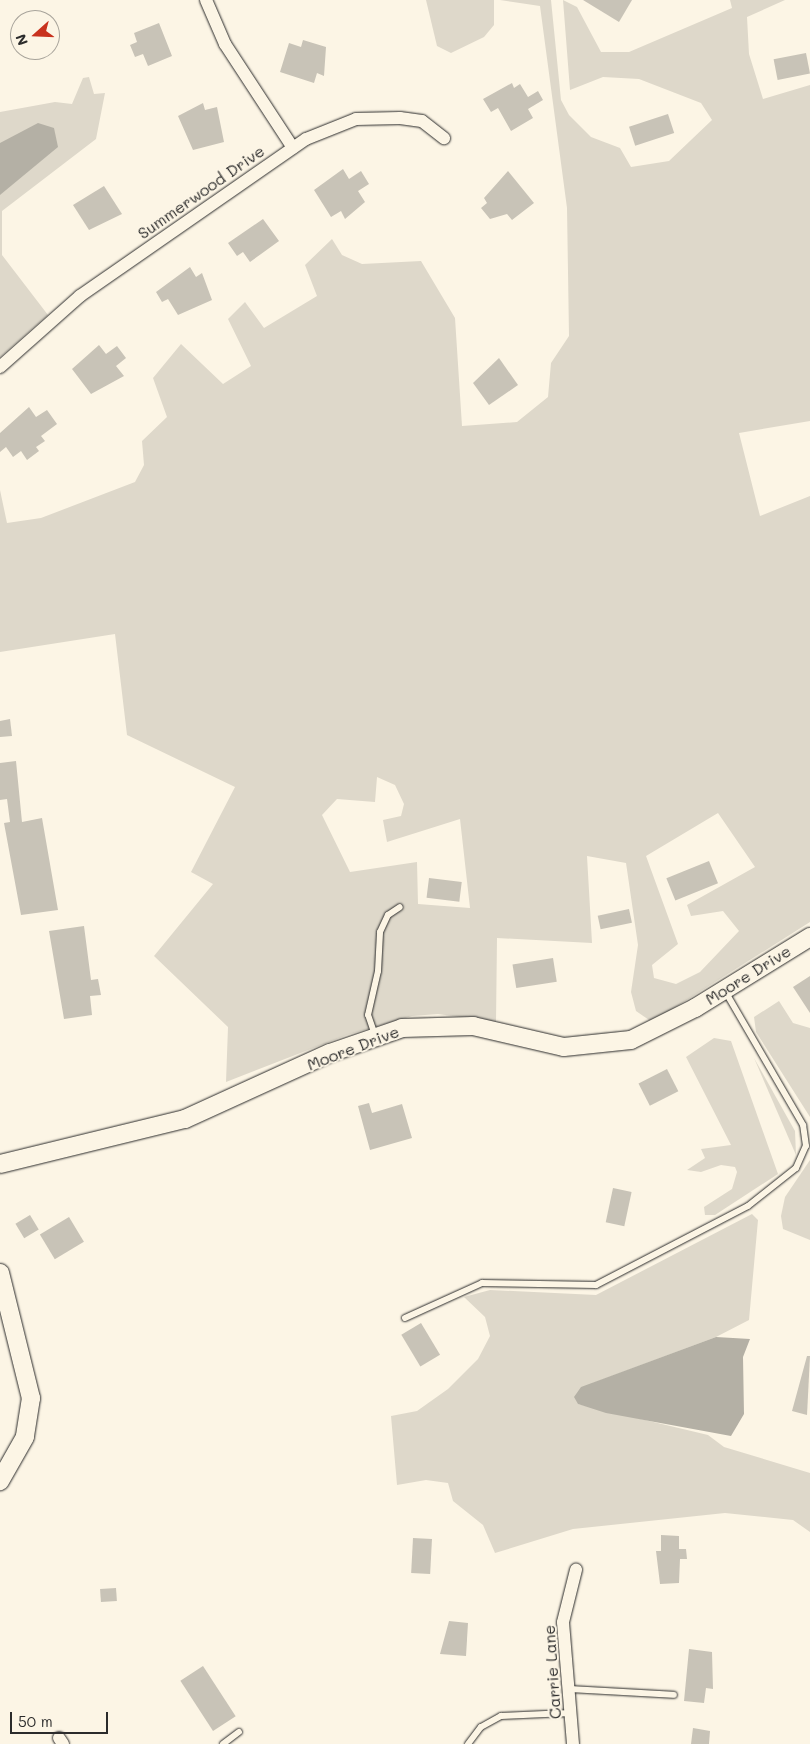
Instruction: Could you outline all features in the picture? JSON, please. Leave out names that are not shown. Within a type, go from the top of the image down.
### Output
[{"type":"main road","name":"Moore Drive","points":[[0,1164],[193,1116],[375,1036],[402,1028],[449,1023],[564,1047],[609,1045],[653,1032],[810,937]]},
{"type":"main road","points":[[0,1273],[31,1398],[25,1437],[0,1481]]},
{"type":"street","points":[[206,0],[225,44],[293,148]]},
{"type":"street","name":"Summerwood Drive","points":[[0,367],[80,296],[293,148],[356,119],[422,121],[444,138]]},
{"type":"street","name":"Carrie Lane","points":[[573,1744],[563,1622],[576,1570]]},
{"type":"lane","points":[[375,1036],[368,1015],[378,971],[380,932],[388,915],[400,906]]},
{"type":"lane","points":[[405,1318],[482,1283],[596,1286],[754,1202],[796,1168],[806,1146],[803,1125],[724,990]]},
{"type":"lane","points":[[568,1689],[674,1695]]},
{"type":"lane","points":[[468,1744],[481,1727],[501,1716],[571,1713]]},
{"type":"lane","points":[[223,1744],[239,1732]]},
{"type":"shaded area","points":[[426,0],[494,0],[494,25],[484,37],[451,53],[437,46]]},
{"type":"shaded area","points":[[500,0],[551,0],[561,100],[569,115],[591,137],[620,148],[631,167],[669,161],[712,120],[701,103],[639,79],[603,77],[570,90],[563,0],[577,7],[601,52],[629,52],[732,8],[730,0],[785,0],[747,17],[749,54],[763,99],[810,85],[810,421],[739,433],[760,516],[810,496],[810,922],[652,1022],[636,1011],[631,992],[638,945],[626,863],[587,856],[592,943],[497,938],[496,1022],[438,1014],[412,1016],[347,1035],[226,1082],[228,1027],[154,956],[213,884],[191,872],[235,787],[127,735],[115,634],[0,652],[0,490],[7,523],[41,518],[135,482],[144,465],[142,441],[167,417],[153,378],[181,344],[223,384],[251,366],[228,319],[245,302],[264,328],[317,296],[305,265],[332,239],[342,255],[362,264],[421,261],[455,318],[462,426],[517,422],[548,397],[551,363],[569,336],[567,208],[540,6]],"holes":[[[377,777],[395,785],[404,804],[401,816],[383,820],[387,842],[460,819],[470,908],[418,904],[417,862],[350,872],[322,815],[337,799],[375,802]],[[718,813],[755,867],[687,905],[691,916],[723,911],[739,931],[700,972],[676,984],[654,978],[652,965],[678,944],[646,856]]]},
{"type":"shaded area","points":[[89,77],[94,94],[105,93],[96,139],[2,211],[2,255],[48,315],[0,357],[0,112],[55,102],[72,104],[83,78]]},
{"type":"shaded area","points":[[38,123],[54,128],[58,147],[0,195],[0,143]]},
{"type":"shaded area","points":[[779,1001],[793,1023],[810,1028],[810,1117],[756,1032],[754,1017]]},
{"type":"shaded area","points":[[714,1038],[731,1041],[778,1174],[715,1215],[705,1215],[704,1207],[732,1189],[737,1172],[735,1167],[721,1165],[701,1172],[687,1170],[705,1158],[701,1149],[731,1145],[686,1057]]},
{"type":"shaded area","points":[[754,1058],[795,1131],[796,1155]]},
{"type":"shaded area","points":[[810,1160],[810,1240],[783,1229],[781,1216],[785,1197]]},
{"type":"shaded area","points":[[752,1214],[758,1220],[749,1320],[716,1337],[593,1383],[578,1404],[708,1435],[724,1447],[810,1473],[810,1532],[793,1520],[725,1513],[573,1529],[495,1553],[483,1525],[453,1501],[448,1483],[426,1480],[397,1485],[391,1416],[417,1411],[448,1389],[478,1359],[490,1336],[485,1317],[464,1297],[490,1290],[596,1295]]},
{"type":"shaded area","points":[[716,1337],[750,1339],[743,1357],[744,1414],[731,1436],[606,1413],[578,1404],[574,1397],[581,1387]]},
{"type":"building","points":[[583,0],[632,0],[619,22]]},
{"type":"building","points":[[159,23],[172,56],[148,66],[143,54],[135,57],[130,45],[137,42],[134,33]]},
{"type":"building","points":[[303,40],[326,47],[324,76],[317,73],[314,83],[280,72],[289,43],[301,47]]},
{"type":"building","points":[[806,53],[810,74],[778,80],[774,59]]},
{"type":"building","points":[[512,83],[514,88],[520,84],[528,97],[538,91],[543,100],[528,109],[533,118],[511,131],[498,108],[491,112],[483,99]]},
{"type":"building","points":[[203,103],[205,110],[217,107],[224,142],[193,150],[178,116]]},
{"type":"building","points":[[668,114],[674,133],[635,146],[629,127]]},
{"type":"building","points":[[343,169],[349,179],[361,171],[369,184],[358,191],[365,202],[345,219],[341,211],[331,217],[314,190]]},
{"type":"building","points":[[508,171],[534,203],[512,220],[507,214],[490,219],[481,208],[487,203],[484,198]]},
{"type":"building","points":[[104,186],[122,214],[89,230],[73,205]]},
{"type":"building","points":[[263,219],[279,241],[250,262],[243,252],[237,256],[228,243]]},
{"type":"building","points":[[190,267],[196,277],[202,273],[212,300],[178,315],[168,299],[162,302],[156,292]]},
{"type":"building","points":[[99,345],[106,354],[117,346],[126,358],[116,366],[124,376],[91,394],[72,369]]},
{"type":"building","points":[[499,358],[518,385],[489,405],[473,383]]},
{"type":"building","points":[[29,407],[36,417],[47,410],[57,424],[41,436],[45,441],[36,447],[39,451],[27,460],[21,451],[13,457],[6,447],[0,452],[0,433]]},
{"type":"building","points":[[10,719],[12,736],[0,737],[0,721]]},
{"type":"building","points":[[16,761],[22,822],[42,818],[58,910],[21,915],[4,823],[10,822],[7,799],[0,800],[0,763]]},
{"type":"building","points":[[709,861],[718,883],[675,900],[666,878]]},
{"type":"building","points":[[429,878],[462,882],[459,902],[427,898]]},
{"type":"building","points":[[629,909],[632,923],[601,929],[598,916]]},
{"type":"building","points":[[84,926],[91,980],[98,979],[101,995],[90,996],[92,1015],[64,1019],[49,931]]},
{"type":"building","points":[[553,958],[557,982],[516,988],[513,964]]},
{"type":"building","points":[[810,976],[810,1013],[793,987]]},
{"type":"building","points":[[667,1069],[678,1091],[650,1106],[638,1084]]},
{"type":"building","points":[[369,1103],[372,1113],[402,1104],[412,1138],[370,1150],[358,1106]]},
{"type":"building","points":[[613,1188],[632,1192],[624,1226],[606,1222]]},
{"type":"building","points":[[30,1215],[39,1230],[24,1238],[15,1224]]},
{"type":"building","points":[[69,1217],[84,1242],[55,1259],[40,1235]]},
{"type":"building","points":[[421,1323],[440,1355],[420,1367],[401,1335]]},
{"type":"building","points":[[807,1356],[810,1356],[807,1415],[792,1411]]},
{"type":"building","points":[[661,1535],[679,1536],[679,1549],[686,1549],[687,1559],[680,1559],[679,1583],[660,1584],[656,1551],[661,1551]]},
{"type":"building","points":[[413,1538],[432,1539],[430,1574],[411,1573]]},
{"type":"building","points":[[116,1588],[117,1601],[101,1602],[100,1589]]},
{"type":"building","points":[[449,1621],[468,1623],[466,1656],[440,1654]]},
{"type":"building","points":[[689,1649],[712,1652],[713,1689],[706,1688],[704,1703],[684,1701]]},
{"type":"building","points":[[203,1666],[236,1716],[213,1731],[180,1681]]},
{"type":"building","points":[[693,1728],[710,1731],[709,1744],[691,1744]]}]
